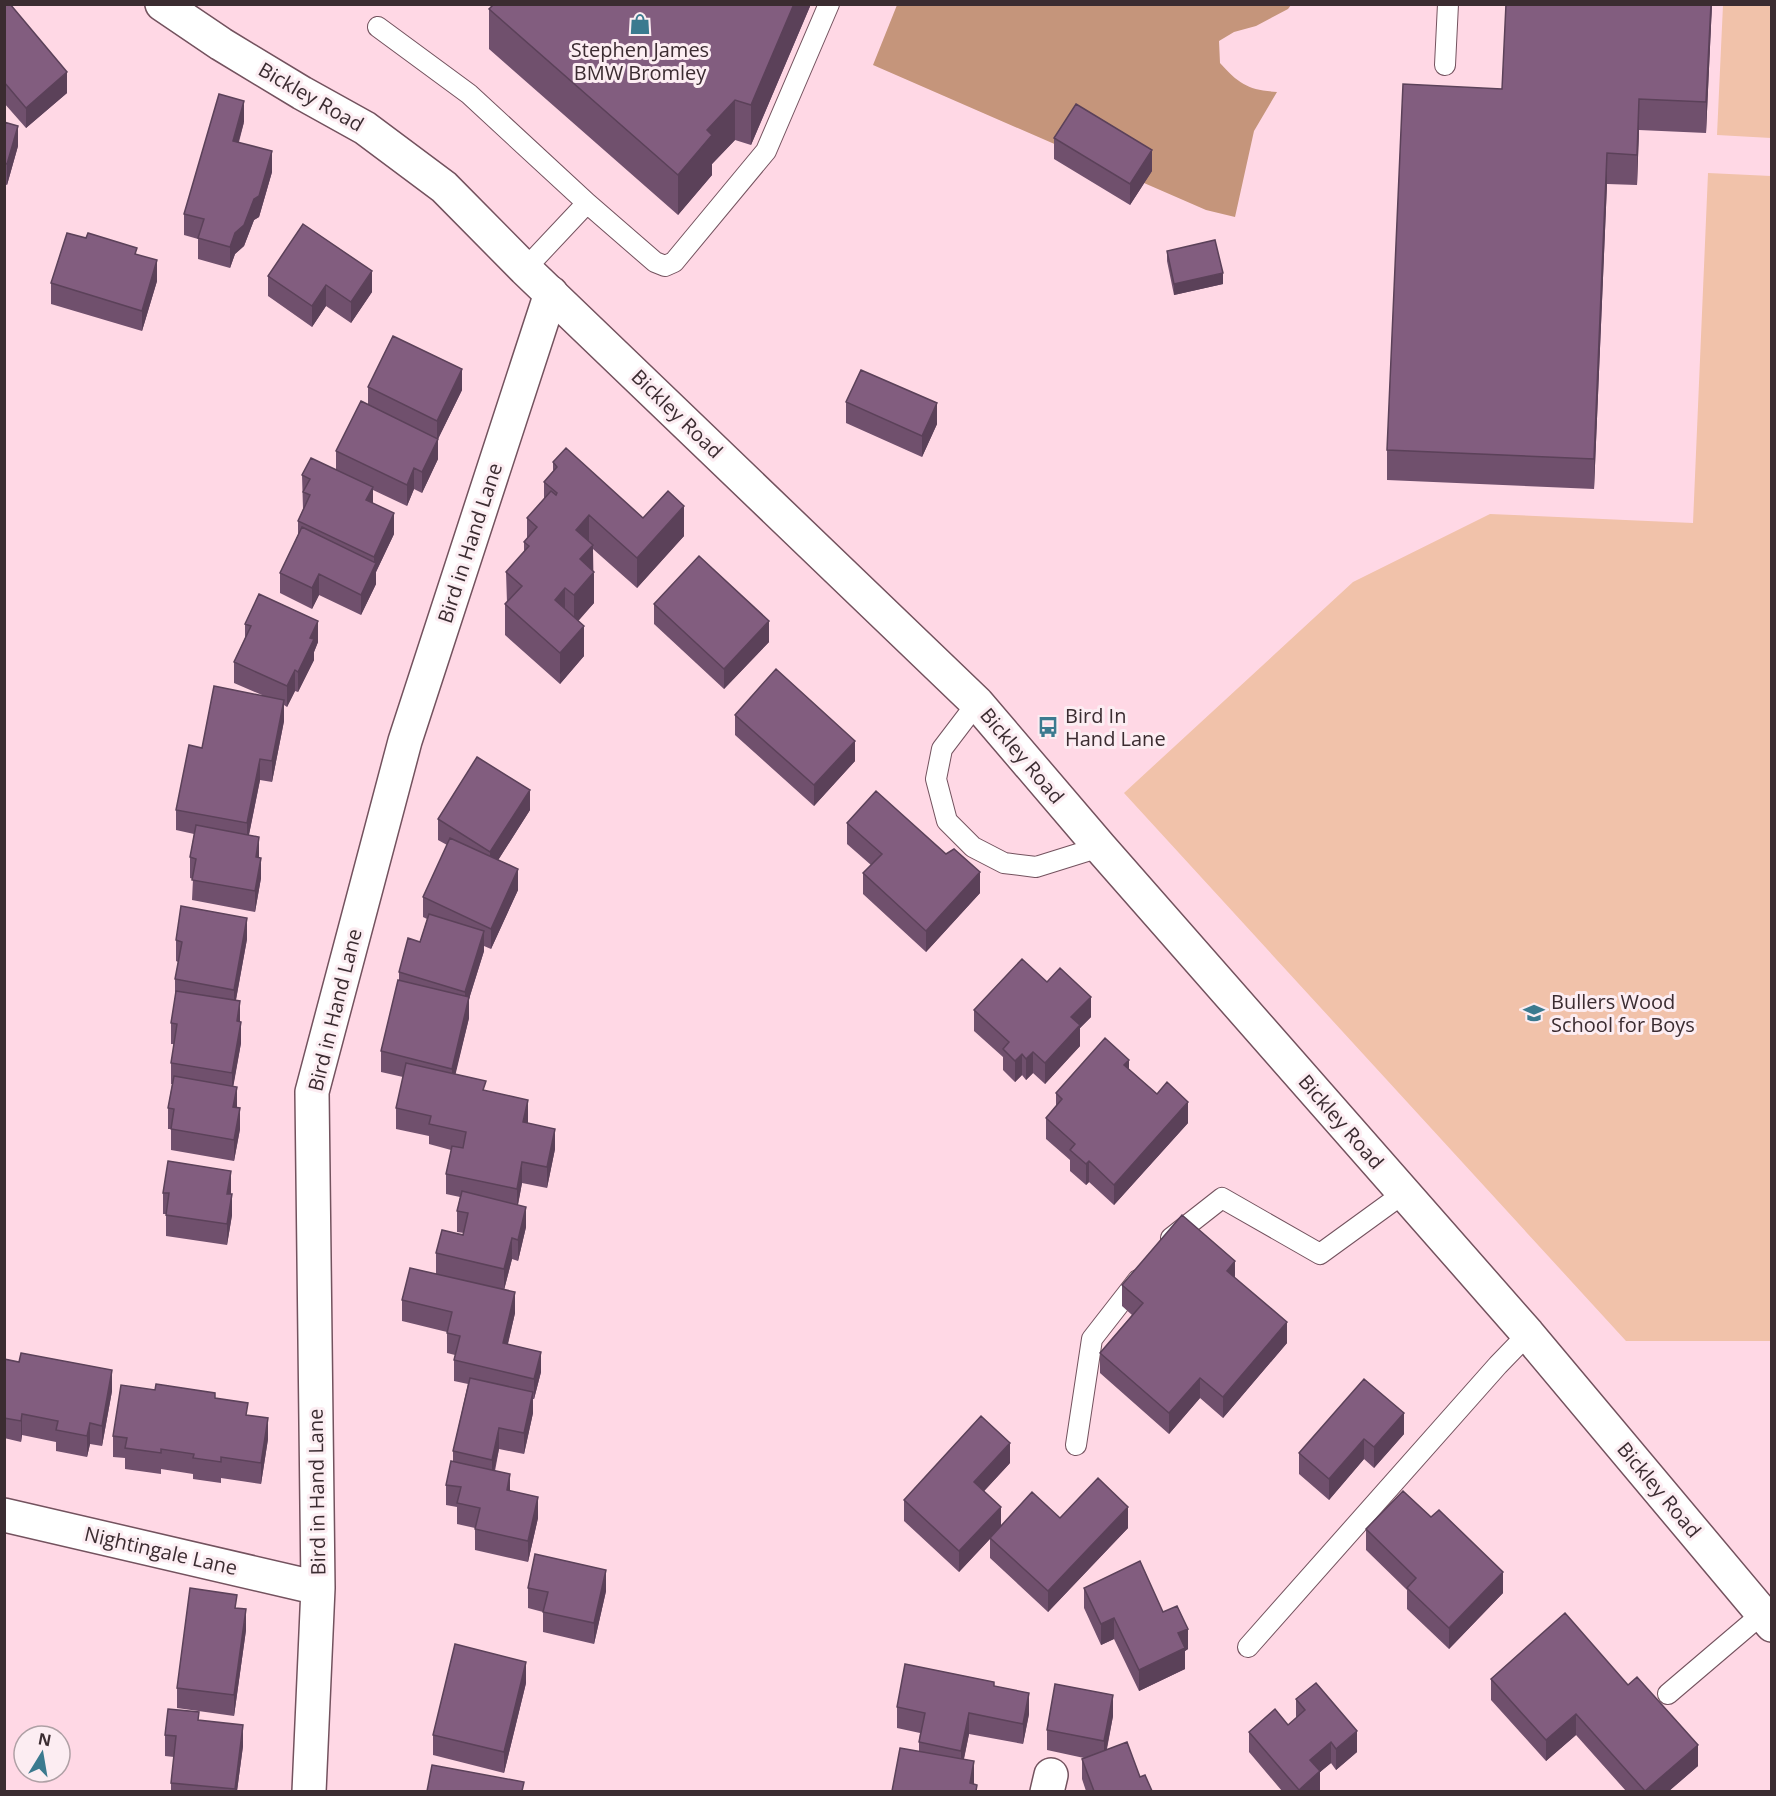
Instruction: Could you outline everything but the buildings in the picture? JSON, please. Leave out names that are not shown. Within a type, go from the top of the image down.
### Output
[{"type":"main road","name":"Bickley Road","points":[[162,4],[271,75],[366,128],[444,187],[525,269],[703,438],[750,487],[977,703],[1100,847],[1528,1334],[1767,1619]]},
{"type":"main road","name":"Bird in Hand Lane","points":[[309,1791],[318,1588],[312,1092],[405,741],[551,293]]},
{"type":"main road","name":"Nightingale Lane","points":[[4,1515],[318,1588]]},
{"type":"lane","points":[[378,27],[469,94],[587,203],[655,262],[664,266],[674,262],[766,151],[829,4]]},
{"type":"lane","points":[[1445,65],[1448,4]]},
{"type":"lane","points":[[525,269],[587,203]]},
{"type":"lane","points":[[977,703],[942,748],[936,778],[947,821],[973,847],[1004,863],[1036,867],[1100,847]]},
{"type":"lane","points":[[1076,1445],[1092,1339],[1173,1235],[1222,1198],[1320,1254],[1404,1192]]},
{"type":"lane","points":[[1248,1647],[1528,1334]]},
{"type":"lane","points":[[1668,1694],[1767,1619]]},
{"type":"shaded area","points":[[897,5],[1291,5],[1288,9],[1256,26],[1234,32],[1219,41],[1220,63],[1233,76],[1245,85],[1259,90],[1277,92],[1254,131],[1235,217],[1206,210],[873,65]]},
{"type":"shaded area","points":[[1723,5],[1771,5],[1771,138],[1717,135]]},
{"type":"shaded area","points":[[1708,173],[1771,176],[1771,1341],[1626,1341],[1124,793],[1353,582],[1490,514],[1693,523]]},
{"type":"place","name":"Stephen James BMW Bromley","points":[[640,24]]},
{"type":"place","name":"Bird In Hand Lane","points":[[1048,727]]},
{"type":"place","name":"Bullers Wood School for Boys","points":[[1534,1013]]}]
